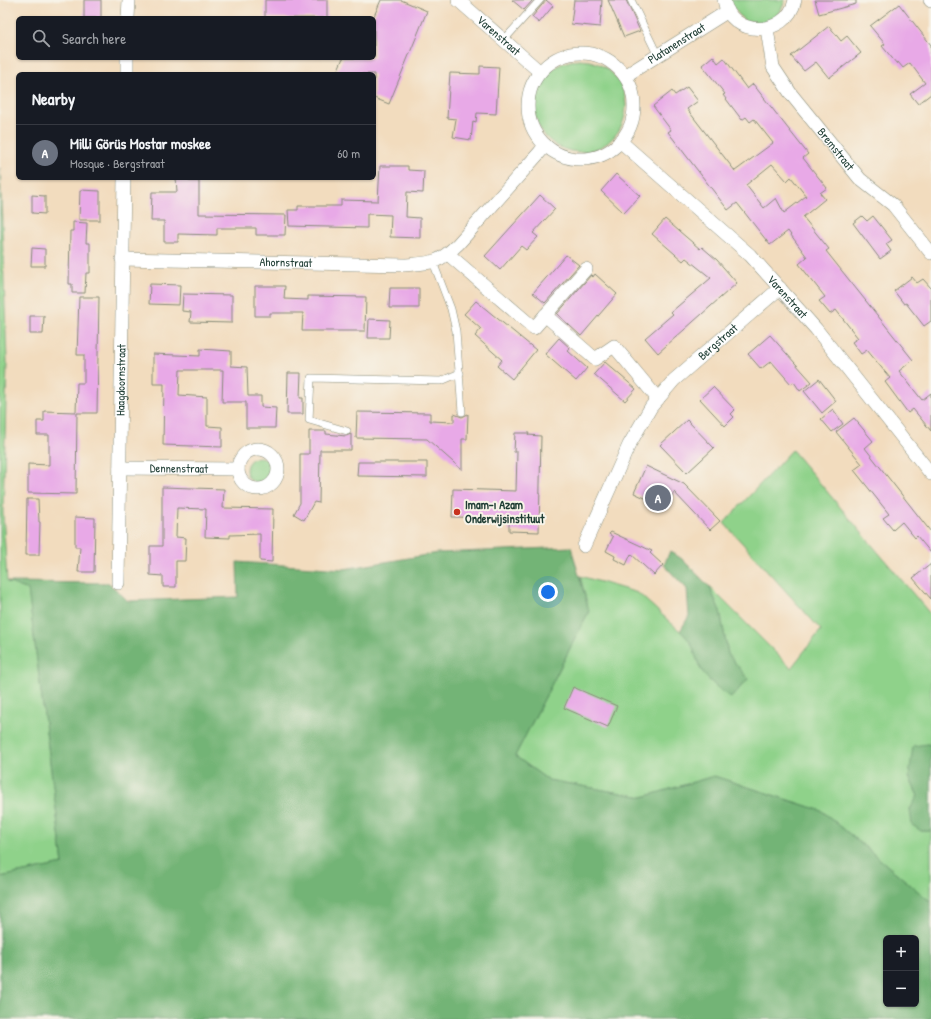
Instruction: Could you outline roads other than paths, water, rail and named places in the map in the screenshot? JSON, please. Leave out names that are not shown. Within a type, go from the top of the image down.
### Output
[{"type":"street","points":[[128,16],[129,0]]},
{"type":"street","name":"Varenstraat","points":[[458,0],[540,72]]},
{"type":"street","points":[[726,6],[740,24],[752,29],[767,29],[776,26],[787,17],[794,6],[795,0]]},
{"type":"street","name":"Platanenstraat","points":[[625,76],[658,56],[726,6]]},
{"type":"street","name":"Bremstraat","points":[[767,29],[773,68],[791,94],[860,179],[893,205],[931,253]]},
{"type":"street","points":[[582,52],[607,60],[625,76],[632,92],[633,115],[630,126],[620,141],[610,150],[596,158],[569,158],[556,153],[545,145],[533,127],[529,117],[528,101],[532,85],[540,72],[549,63],[560,57],[582,52]]},
{"type":"street","points":[[127,60],[127,72]]},
{"type":"street","name":"Varenstraat","points":[[620,141],[750,254],[816,329],[931,474]]},
{"type":"street","name":"Ahornstraat","points":[[122,259],[404,265],[433,262],[448,254],[545,145]]},
{"type":"street","name":"Haagdoornstraat","points":[[118,583],[124,180]]},
{"type":"street","points":[[448,254],[534,328],[586,269]]},
{"type":"street","name":"Bergstraat","points":[[584,546],[629,445],[651,407],[674,380],[780,288]]},
{"type":"street","points":[[544,315],[595,359],[614,346],[658,399]]},
{"type":"street","name":"Dennenstraat","points":[[120,468],[238,469]]},
{"type":"lane","points":[[504,40],[540,0]]},
{"type":"lane","points":[[631,0],[658,56]]},
{"type":"lane","points":[[433,262],[451,309],[456,331],[462,412]]},
{"type":"lane","points":[[347,431],[309,420],[311,378],[441,381],[460,373]]},
{"type":"place","name":"Milli Görüs Mostar moskee","points":[[658,498]]},
{"type":"place","name":"Imam-ı Azam Onderwijsinstituut","points":[[457,512]]}]
